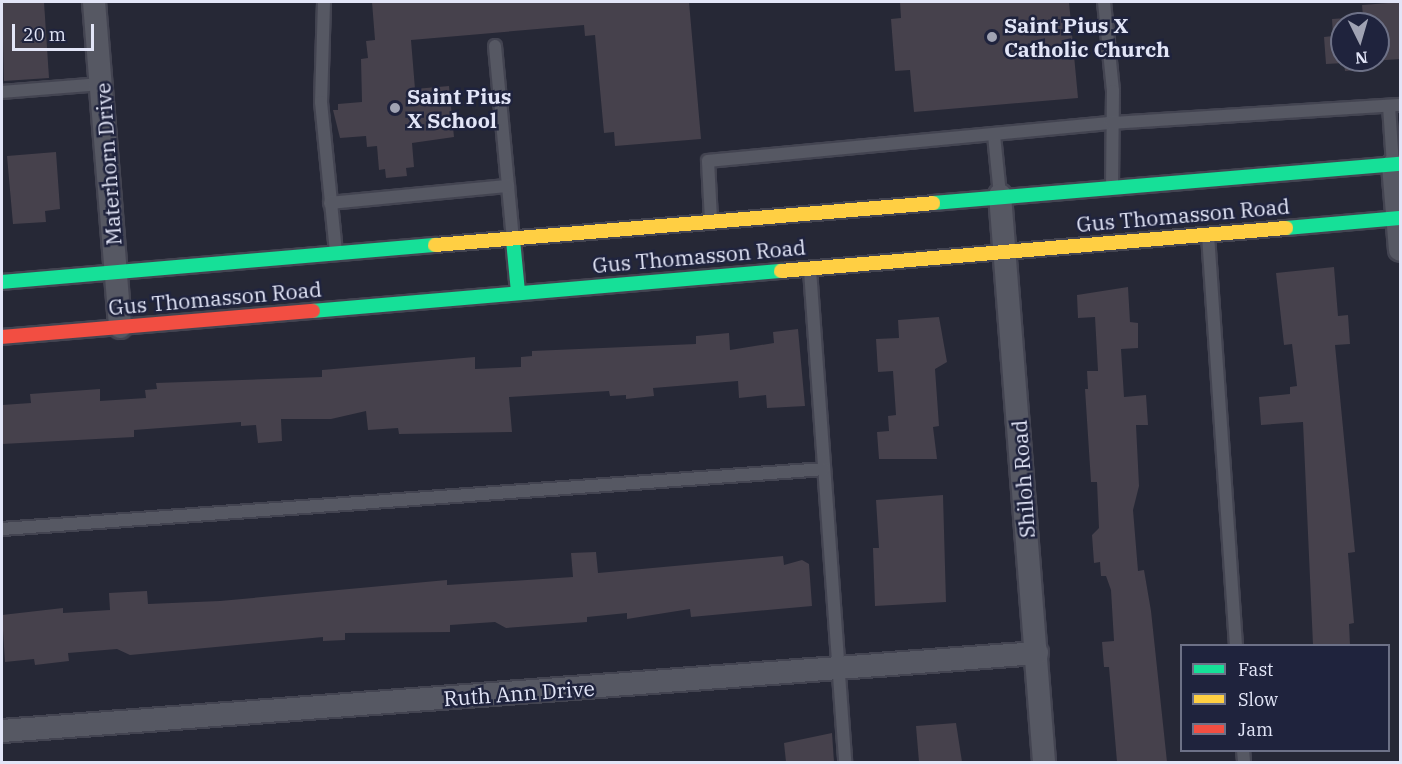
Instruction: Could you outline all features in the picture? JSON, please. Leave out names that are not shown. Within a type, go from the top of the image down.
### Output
[{"type":"main road","name":"Gus Thomasson Road","points":[[2,282],[513,240],[1000,195],[1397,164]]},
{"type":"main road","name":"Gus Thomasson Road","points":[[2,337],[1399,218]]},
{"type":"main road","points":[[513,240],[519,292]]},
{"type":"street","name":"Materhorn Drive","points":[[94,2],[120,327]]},
{"type":"street","points":[[1397,164],[1401,250]]},
{"type":"street","name":"Shiloh Road","points":[[1000,195],[1044,762]]},
{"type":"street","name":"Ruth Ann Drive","points":[[2,731],[1037,653]]},
{"type":"lane","points":[[324,2],[321,102],[336,253]]},
{"type":"lane","points":[[1104,2],[1113,91],[1112,187]]},
{"type":"lane","points":[[495,46],[513,240]]},
{"type":"lane","points":[[2,92],[102,84]]},
{"type":"lane","points":[[711,220],[708,161],[1111,123],[1395,106],[1397,164]]},
{"type":"lane","points":[[994,135],[1000,195]]},
{"type":"lane","points":[[330,203],[508,186]]},
{"type":"lane","points":[[1208,234],[1236,644]]},
{"type":"lane","points":[[810,268],[845,762]]},
{"type":"lane","points":[[2,529],[824,468]]},
{"type":"building","points":[[2,2],[44,2],[49,78],[4,81]]},
{"type":"building","points":[[372,2],[689,2],[701,139],[615,146],[614,132],[604,133],[595,35],[585,36],[584,25],[411,40],[415,89],[449,86],[454,137],[412,143],[414,167],[406,168],[407,176],[386,178],[385,169],[379,170],[377,146],[367,147],[366,136],[340,138],[333,110],[338,110],[338,104],[362,102],[361,59],[368,58],[366,41],[375,40]]},
{"type":"building","points":[[900,2],[1069,2],[1078,98],[914,112],[910,70],[895,71],[891,19],[901,18]]},
{"type":"building","points":[[1401,2],[1401,59],[1390,60],[1390,12],[1363,12],[1362,5]]},
{"type":"building","points":[[1330,36],[1330,64],[1326,64],[1324,37]]},
{"type":"building","points":[[56,152],[60,209],[45,211],[46,222],[13,224],[7,156]]},
{"type":"building","points":[[1334,267],[1338,316],[1348,315],[1350,344],[1335,345],[1355,552],[1348,553],[1354,623],[1349,624],[1350,644],[1313,644],[1303,422],[1261,425],[1259,397],[1290,394],[1290,387],[1297,386],[1292,344],[1284,345],[1276,273]]},
{"type":"building","points":[[1128,287],[1130,322],[1138,323],[1138,348],[1121,349],[1124,397],[1146,395],[1148,425],[1136,425],[1139,486],[1133,510],[1138,571],[1144,570],[1151,611],[1167,762],[1117,762],[1109,667],[1104,667],[1102,642],[1114,641],[1111,590],[1106,576],[1101,576],[1100,562],[1094,563],[1092,535],[1099,528],[1097,482],[1091,482],[1085,389],[1088,389],[1087,371],[1098,371],[1095,317],[1078,318],[1077,295]]},
{"type":"building","points":[[939,317],[947,362],[935,369],[939,426],[933,427],[937,459],[879,459],[877,432],[889,431],[888,416],[896,415],[893,371],[878,372],[876,339],[899,338],[898,320]]},
{"type":"building","points":[[798,329],[805,406],[767,408],[766,395],[739,398],[738,381],[653,388],[654,396],[626,399],[626,395],[610,396],[609,391],[509,397],[512,432],[399,434],[398,428],[368,430],[366,411],[331,419],[281,419],[282,441],[258,443],[256,425],[241,426],[241,422],[134,430],[134,437],[2,444],[2,405],[31,403],[30,394],[100,389],[100,401],[146,398],[145,390],[157,389],[156,383],[322,377],[322,370],[475,357],[475,369],[521,367],[521,357],[532,356],[532,351],[696,344],[696,336],[729,333],[730,350],[774,343],[773,332]]},
{"type":"building","points":[[943,495],[946,602],[875,606],[873,548],[879,548],[876,500]]},
{"type":"building","points":[[596,552],[598,573],[783,556],[784,565],[802,560],[809,564],[812,606],[691,617],[690,609],[627,619],[627,613],[587,617],[587,622],[506,628],[495,622],[450,625],[450,632],[345,633],[345,640],[323,641],[323,637],[130,655],[117,649],[68,653],[69,661],[35,665],[34,659],[5,662],[2,615],[63,608],[63,613],[110,610],[109,593],[147,591],[148,604],[220,601],[447,580],[447,585],[573,577],[571,553]]},
{"type":"building","points":[[956,723],[962,762],[919,762],[916,726]]},
{"type":"building","points":[[832,733],[834,762],[786,762],[784,743]]},
{"type":"traffic: fast","points":[[933,203],[1400,164]]},
{"type":"traffic: fast","points":[[1286,228],[1400,218]]},
{"type":"traffic: fast","points":[[513,240],[518,292]]},
{"type":"traffic: fast","points":[[2,282],[435,245]]},
{"type":"traffic: fast","points":[[313,311],[781,271]]},
{"type":"traffic: slow","points":[[435,245],[933,203]]},
{"type":"traffic: slow","points":[[781,271],[1286,228]]},
{"type":"traffic: jam","points":[[2,337],[313,311]]},
{"type":"place","name":"Saint Pius X Catholic Church","points":[[992,37]]},
{"type":"place","name":"Saint Pius X School","points":[[395,108]]}]
